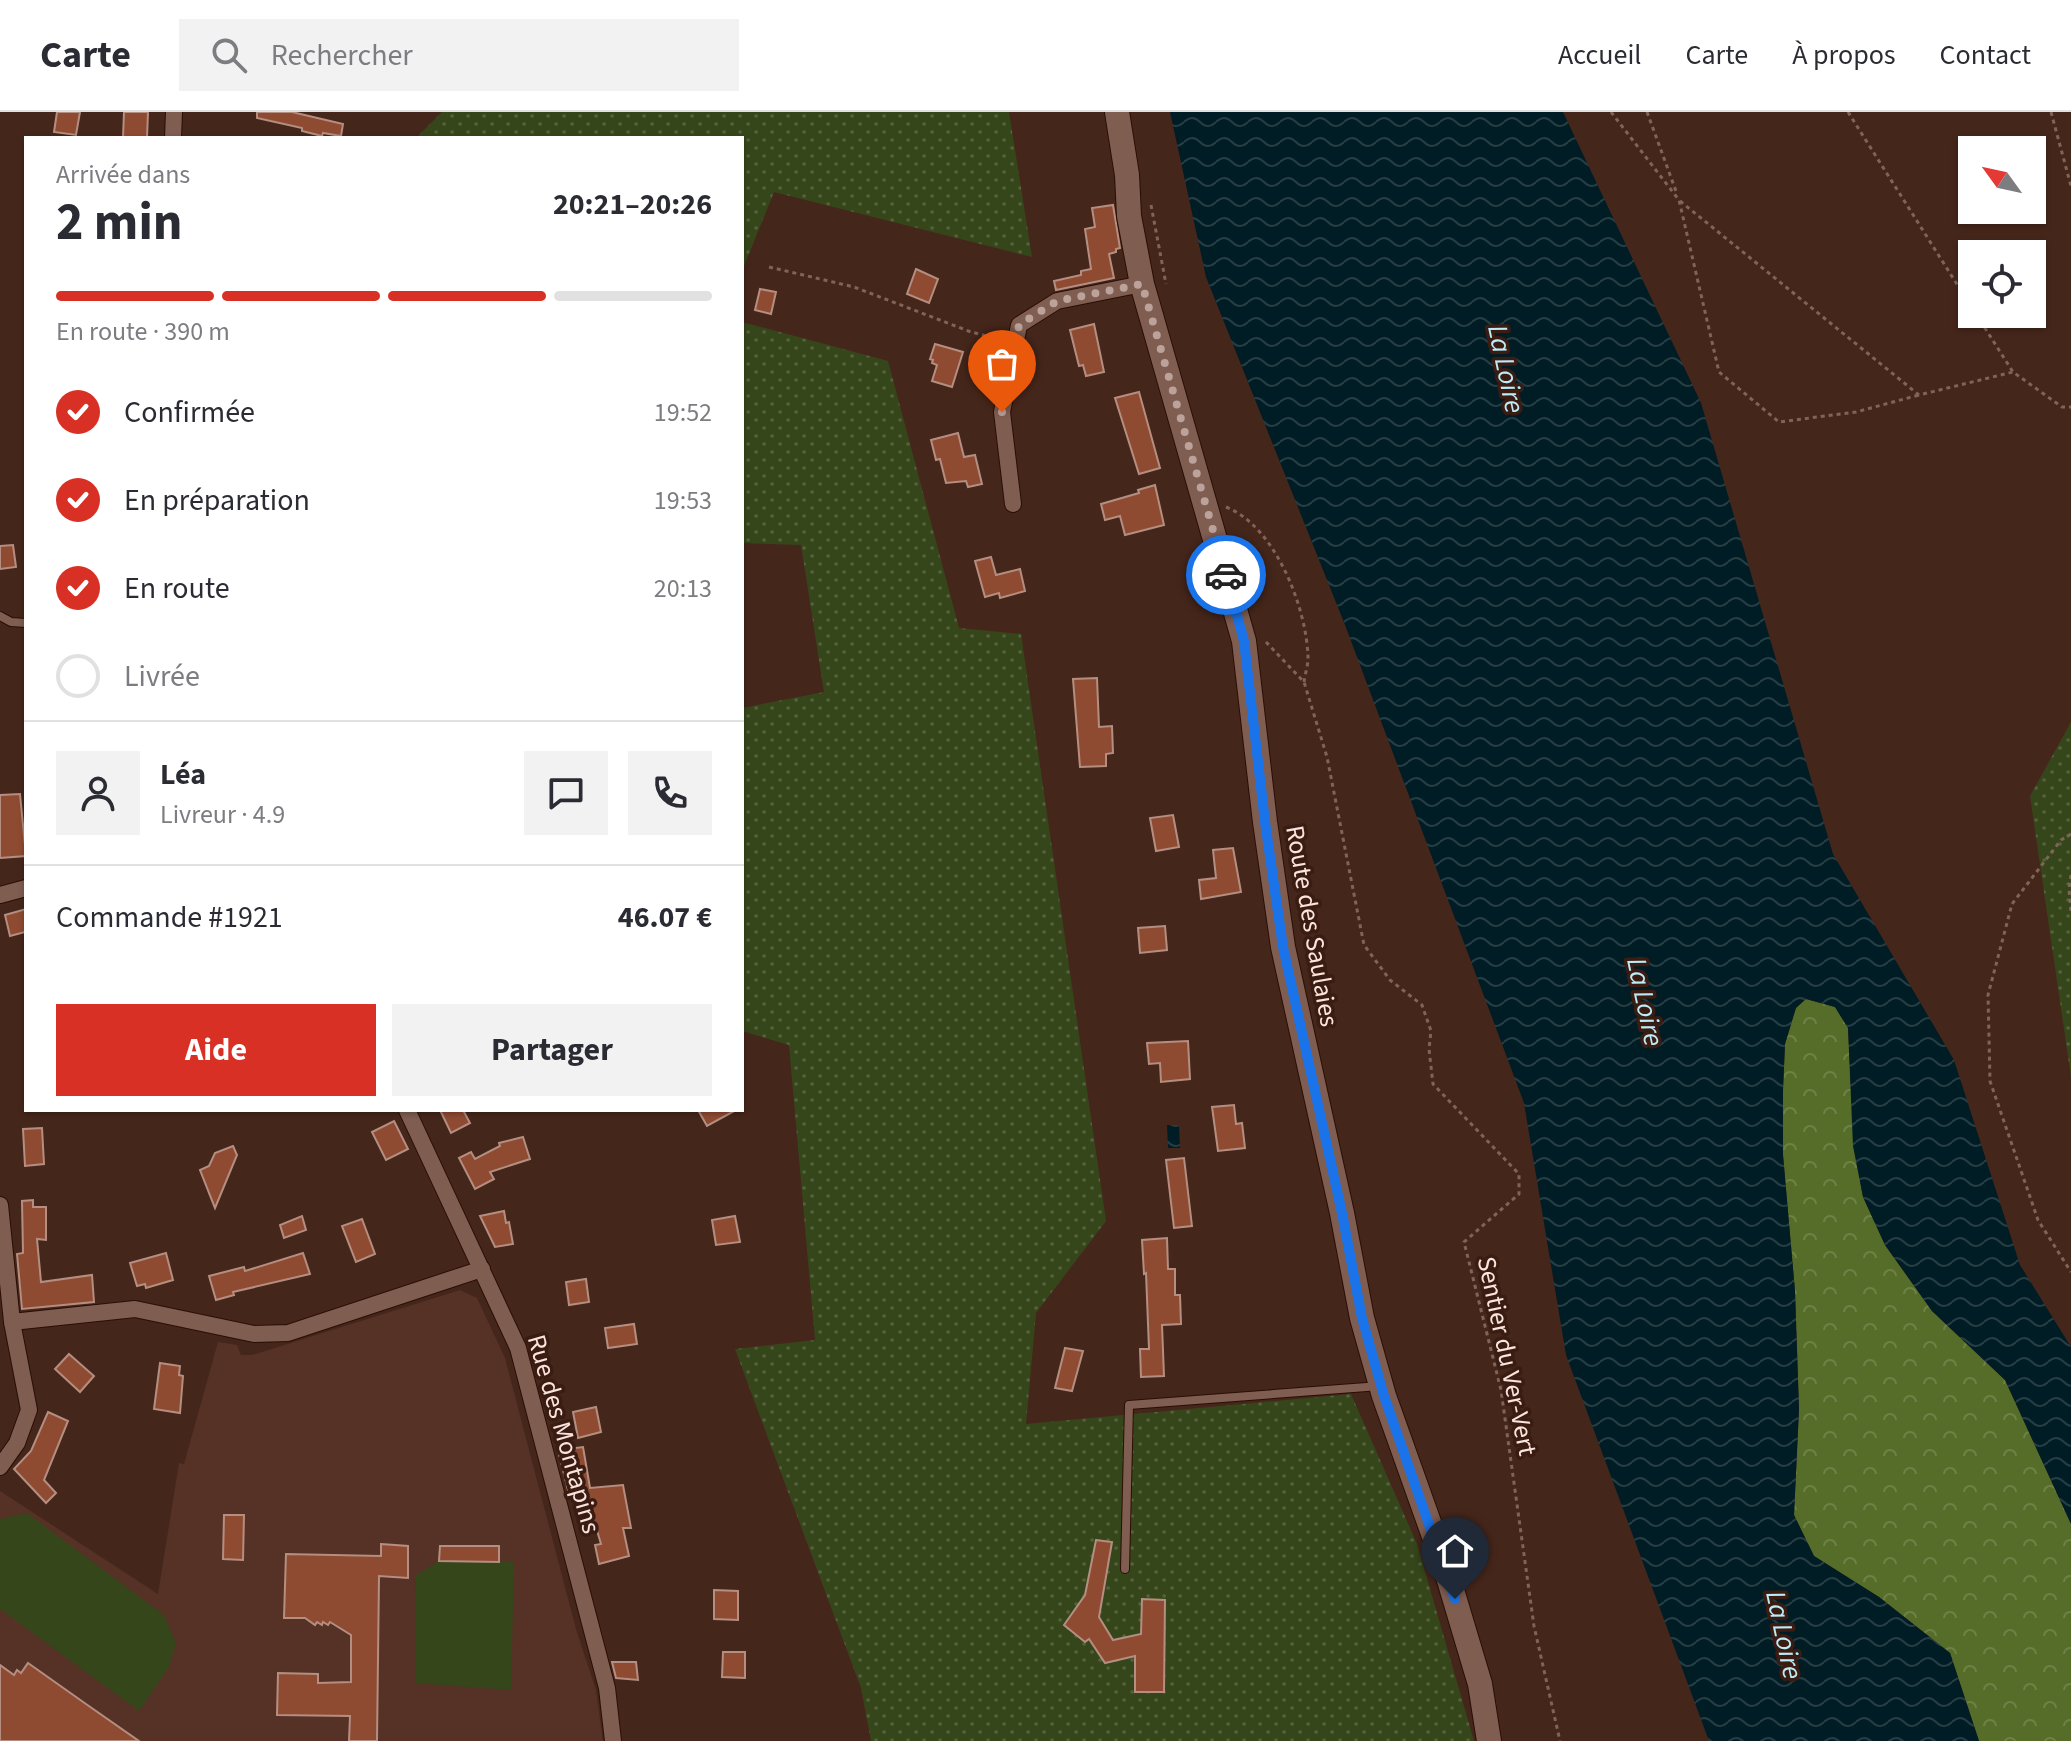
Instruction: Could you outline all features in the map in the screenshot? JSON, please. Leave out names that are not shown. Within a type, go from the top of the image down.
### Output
[{"type":"street","points":[[173,136],[174,112]]},
{"type":"street","name":"Route des Saulaies","points":[[1117,112],[1127,175],[1129,216],[1154,286],[1244,641],[1283,947],[1362,1318],[1381,1386],[1450,1584],[1480,1684],[1489,1741]]},
{"type":"street","points":[[1013,504],[1002,412],[1019,325],[1057,301],[1154,286]]},
{"type":"street","points":[[0,895],[24,889]]},
{"type":"street","name":"Rue des Montapins","points":[[408,1112],[518,1348],[607,1688],[613,1741]]},
{"type":"street","points":[[0,1205],[12,1322],[29,1410],[17,1443],[0,1467]]},
{"type":"street","points":[[12,1322],[135,1309],[254,1334],[288,1333],[482,1269]]},
{"type":"lane","points":[[0,616],[11,622],[24,623]]},
{"type":"lane","points":[[1125,1569],[1129,1405],[1381,1386]]},
{"type":"path","points":[[1611,112],[1679,200],[1919,395]]},
{"type":"path","points":[[1647,112],[1679,200],[1719,372],[1779,422],[1856,412],[2013,372]]},
{"type":"path","points":[[1848,112],[1958,286]]},
{"type":"path","points":[[2051,112],[2071,186]]},
{"type":"path","points":[[1151,203],[1154,286]]},
{"type":"path","points":[[769,267],[854,287],[971,332],[1016,343]]},
{"type":"path","points":[[1985,328],[2013,372],[2062,407],[2071,407]]},
{"type":"path","points":[[1223,495],[1226,507],[1250,520],[1274,551],[1292,587],[1303,618],[1308,659],[1304,682]]},
{"type":"path","points":[[1266,642],[1304,682]]},
{"type":"path","name":"Sentier du Ver-Vert","points":[[1304,682],[1327,757],[1364,945],[1390,980],[1422,1005],[1431,1031],[1429,1049],[1433,1084],[1519,1174],[1519,1194],[1464,1242],[1501,1390],[1534,1626],[1560,1741]]},
{"type":"path","points":[[2071,834],[2061,840],[2012,904],[1988,995],[1990,1081],[2038,1220],[2071,1272]]},
{"type":"path","points":[[2071,875],[2071,912]]},
{"type":"shaded area","points":[[460,1290],[477,1298],[505,1358],[576,1629],[596,1690],[603,1741],[0,1741],[0,1491],[158,1594],[179,1463],[184,1464],[218,1342],[237,1345],[241,1355],[252,1355]]},
{"type":"green space","points":[[442,112],[1009,112],[1032,257],[774,192],[744,266],[744,136],[418,136]]},
{"type":"green space","points":[[744,323],[888,361],[959,628],[1021,634],[1106,1221],[1036,1313],[1026,1424],[1351,1394],[1417,1544],[1474,1741],[871,1741],[861,1688],[735,1349],[815,1340],[789,1045],[744,1032],[744,708],[824,692],[801,545],[744,543]]},
{"type":"green space","points":[[2071,722],[2071,1077],[2030,796]]},
{"type":"green space","points":[[1806,999],[1835,1007],[1848,1028],[1854,1146],[1863,1197],[1885,1245],[1932,1311],[2005,1380],[2071,1524],[2071,1741],[1979,1741],[1950,1653],[1879,1597],[1814,1556],[1794,1515],[1799,1409],[1795,1291],[1783,1155],[1783,1090],[1785,1044],[1796,1007]]},
{"type":"green space","points":[[27,1513],[164,1615],[176,1643],[169,1667],[139,1711],[0,1609],[0,1519]]},
{"type":"green space","points":[[439,1561],[514,1562],[511,1690],[415,1683],[416,1575]]},
{"type":"water","name":"La Loire","points":[[1170,112],[1563,112],[1701,403],[1833,854],[1954,1060],[2020,1265],[2071,1347],[2071,1524],[2005,1380],[1932,1311],[1885,1245],[1863,1197],[1853,1146],[1848,1028],[1835,1007],[1806,999],[1796,1008],[1785,1044],[1783,1090],[1783,1155],[1795,1291],[1799,1409],[1794,1515],[1814,1556],[1879,1597],[1950,1653],[1979,1741],[1709,1741],[1566,1355],[1524,1103],[1345,625],[1206,277]]},
{"type":"water","points":[[1167,1125],[1179,1125],[1180,1148],[1168,1148]]},
{"type":"building","points":[[57,112],[80,112],[76,135],[54,132]]},
{"type":"building","points":[[124,112],[148,112],[147,136],[123,136]]},
{"type":"building","points":[[257,112],[292,112],[343,124],[341,136],[323,133],[322,136],[302,131],[302,128],[257,118]]},
{"type":"building","points":[[1113,205],[1120,248],[1109,254],[1114,278],[1056,290],[1054,281],[1081,275],[1081,271],[1091,269],[1085,229],[1095,227],[1092,208]]},
{"type":"building","points":[[916,269],[938,279],[929,303],[907,294]]},
{"type":"building","points":[[760,289],[776,292],[771,314],[755,310]]},
{"type":"building","points":[[1094,324],[1104,372],[1086,376],[1083,365],[1079,366],[1070,330]]},
{"type":"building","points":[[935,344],[963,352],[952,387],[932,381],[937,365],[930,359]]},
{"type":"building","points":[[1139,392],[1160,468],[1139,474],[1115,398]]},
{"type":"building","points":[[958,433],[964,457],[975,455],[982,484],[968,487],[966,481],[946,483],[931,440]]},
{"type":"building","points":[[1155,485],[1164,525],[1125,535],[1120,516],[1105,520],[1101,504]]},
{"type":"building","points":[[13,545],[16,567],[0,569],[0,546]]},
{"type":"building","points":[[991,557],[996,575],[1020,569],[1025,591],[1000,598],[999,593],[985,597],[975,561]]},
{"type":"building","points":[[1097,678],[1099,727],[1112,726],[1113,753],[1106,754],[1106,766],[1080,767],[1073,679]]},
{"type":"building","points":[[20,794],[24,856],[0,858],[0,795]]},
{"type":"building","points":[[1173,815],[1179,847],[1156,851],[1150,818]]},
{"type":"building","points":[[1233,848],[1241,892],[1201,899],[1199,880],[1216,878],[1213,850]]},
{"type":"building","points":[[24,910],[24,932],[10,936],[5,915]]},
{"type":"building","points":[[1165,926],[1167,950],[1140,953],[1138,928]]},
{"type":"building","points":[[1188,1041],[1190,1079],[1161,1082],[1160,1063],[1149,1064],[1147,1043]]},
{"type":"building","points":[[1234,1105],[1236,1124],[1242,1123],[1245,1148],[1218,1151],[1212,1107]]},
{"type":"building","points":[[441,1112],[464,1112],[470,1123],[451,1133]]},
{"type":"building","points":[[699,1112],[732,1112],[707,1126]]},
{"type":"building","points":[[394,1121],[408,1149],[386,1160],[372,1132]]},
{"type":"building","points":[[42,1128],[44,1164],[25,1166],[23,1129]]},
{"type":"building","points":[[523,1137],[530,1159],[490,1172],[494,1179],[475,1189],[459,1158],[471,1152],[475,1159],[500,1146],[499,1143]]},
{"type":"building","points":[[233,1146],[237,1155],[215,1208],[200,1170],[209,1166],[215,1153]]},
{"type":"building","points":[[1184,1158],[1192,1226],[1174,1228],[1166,1160]]},
{"type":"building","points":[[33,1200],[33,1207],[46,1207],[46,1240],[37,1239],[41,1282],[92,1275],[94,1302],[22,1309],[17,1254],[23,1253],[22,1201]]},
{"type":"building","points":[[504,1211],[513,1244],[495,1247],[480,1216]]},
{"type":"building","points":[[302,1216],[306,1230],[284,1238],[280,1225]]},
{"type":"building","points":[[735,1216],[740,1242],[716,1245],[712,1220]]},
{"type":"building","points":[[362,1219],[375,1254],[356,1262],[342,1226]]},
{"type":"building","points":[[1167,1238],[1168,1269],[1175,1269],[1175,1295],[1180,1295],[1181,1324],[1162,1325],[1164,1376],[1141,1377],[1140,1349],[1149,1349],[1142,1240]]},
{"type":"building","points":[[166,1253],[173,1280],[146,1288],[145,1284],[137,1286],[130,1263]]},
{"type":"building","points":[[303,1253],[310,1274],[233,1292],[234,1295],[216,1300],[209,1276],[244,1267],[245,1271]]},
{"type":"building","points":[[586,1279],[589,1302],[569,1305],[566,1282]]},
{"type":"building","points":[[634,1324],[637,1344],[608,1348],[605,1328]]},
{"type":"building","points":[[1065,1348],[1083,1351],[1072,1391],[1055,1388]]},
{"type":"building","points":[[69,1354],[94,1376],[80,1392],[55,1369]]},
{"type":"building","points":[[160,1363],[180,1366],[179,1375],[183,1376],[180,1413],[154,1409]]},
{"type":"building","points":[[596,1407],[601,1432],[578,1438],[573,1412]]},
{"type":"building","points":[[48,1412],[68,1421],[44,1480],[56,1493],[46,1503],[14,1469],[31,1451]]},
{"type":"building","points":[[583,1447],[590,1488],[623,1485],[631,1528],[623,1528],[629,1556],[599,1564],[595,1545],[601,1544],[593,1517],[590,1517],[586,1507],[582,1489],[568,1490],[558,1450]]},
{"type":"building","points":[[224,1515],[244,1515],[243,1560],[223,1559]]},
{"type":"building","points":[[1096,1540],[1112,1542],[1099,1617],[1113,1640],[1141,1634],[1142,1599],[1165,1600],[1164,1692],[1135,1692],[1135,1656],[1105,1663],[1089,1639],[1085,1642],[1064,1625],[1085,1595]]},
{"type":"building","points":[[381,1544],[408,1546],[408,1578],[379,1576],[377,1741],[349,1741],[350,1716],[277,1715],[278,1673],[318,1674],[318,1683],[351,1682],[351,1635],[330,1622],[328,1625],[323,1622],[322,1625],[317,1622],[315,1625],[305,1618],[284,1618],[286,1554],[381,1556]]},
{"type":"building","points":[[440,1546],[499,1546],[499,1562],[439,1561]]},
{"type":"building","points":[[714,1590],[738,1591],[738,1620],[714,1619]]},
{"type":"building","points":[[723,1652],[745,1652],[745,1678],[722,1677]]},
{"type":"building","points":[[612,1662],[636,1662],[638,1680],[616,1678]]},
{"type":"building","points":[[28,1663],[139,1741],[0,1741],[0,1665],[14,1675],[17,1670],[21,1673]]},
{"type":"way so far","points":[[1002,412],[1019,325],[1057,301],[1142,284],[1226,575]]},
{"type":"route","points":[[1226,575],[1244,641],[1283,947],[1362,1318],[1384,1396],[1455,1599]]}]
